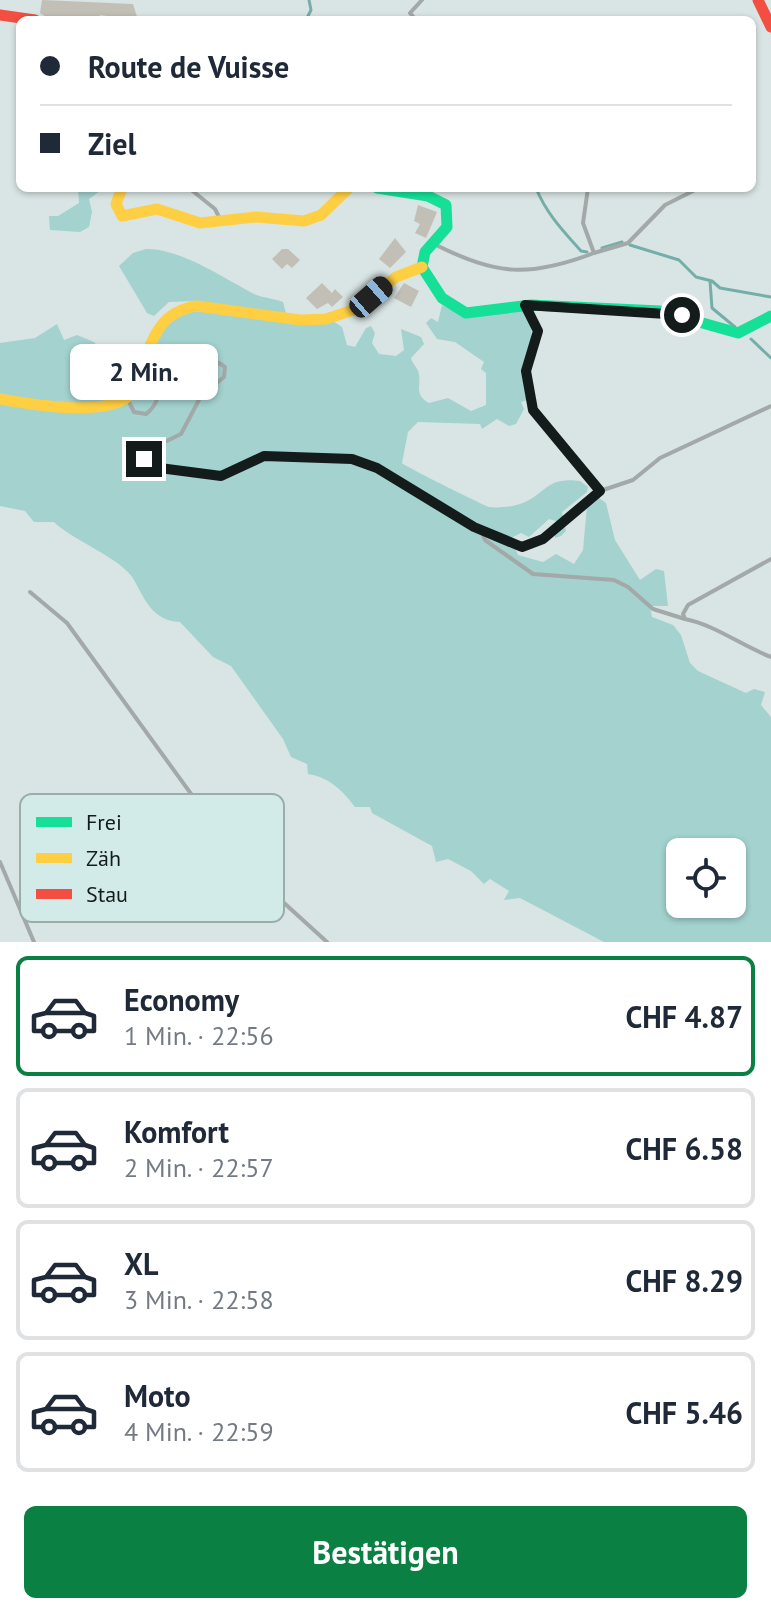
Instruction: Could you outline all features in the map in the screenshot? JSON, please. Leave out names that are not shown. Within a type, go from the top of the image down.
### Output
[{"type":"street","points":[[758,0],[771,27]]},
{"type":"street","points":[[120,192],[116,204],[122,216],[157,209],[197,223],[253,217],[291,222],[311,220],[344,192]]},
{"type":"street","points":[[402,192],[428,196],[446,205],[447,227],[423,255],[422,267],[437,293],[458,311],[477,314],[525,305],[673,313],[735,333],[749,331],[771,316]]},
{"type":"street","points":[[0,399],[81,406],[127,397],[134,389],[158,326],[180,308],[197,306],[300,320],[326,319],[356,309],[396,277],[422,267]]},
{"type":"lane","points":[[413,16],[410,13],[422,0]]},
{"type":"lane","points":[[194,192],[215,209],[221,221]]},
{"type":"lane","points":[[587,192],[583,223],[594,253]]},
{"type":"lane","points":[[432,243],[482,265],[509,272],[570,262],[628,243],[665,205],[691,192]]},
{"type":"lane","points":[[525,305],[538,331],[526,371],[533,410],[600,491]]},
{"type":"lane","points":[[127,397],[134,412],[146,414],[173,378],[198,364],[219,362],[225,367],[225,374],[201,396],[181,434],[145,453],[149,466],[221,476],[264,456],[352,459],[377,468],[481,530],[517,546],[534,545],[600,491],[633,480],[660,458],[771,406]]},
{"type":"lane","points":[[481,530],[485,540],[525,571],[544,576],[614,580],[628,587],[653,609],[702,623],[744,647],[771,657]]},
{"type":"lane","points":[[685,619],[683,614],[688,605],[771,559]]},
{"type":"lane","points":[[30,592],[67,623],[194,794]]},
{"type":"lane","points":[[0,862],[20,909]]},
{"type":"lane","points":[[284,901],[327,942]]},
{"type":"lane","points":[[26,922],[34,942]]},
{"type":"shaded area","points":[[78,192],[99,192],[89,199],[92,212],[89,227],[80,232],[50,230],[49,216],[58,216],[79,203]]},
{"type":"shaded area","points":[[146,249],[173,253],[256,295],[283,302],[287,317],[330,319],[342,327],[347,345],[355,347],[366,328],[371,326],[375,333],[372,343],[379,354],[396,356],[404,350],[401,329],[421,337],[424,344],[411,358],[418,371],[421,396],[429,403],[448,398],[471,411],[486,405],[486,373],[481,369],[484,362],[455,342],[437,339],[426,323],[431,318],[438,322],[442,305],[468,318],[524,308],[532,332],[524,375],[527,400],[521,402],[524,409],[516,424],[509,426],[497,419],[482,429],[480,424],[418,422],[408,432],[402,463],[489,507],[517,505],[552,484],[580,481],[588,487],[587,492],[562,512],[566,531],[555,538],[556,521],[549,519],[529,537],[521,533],[511,538],[518,555],[543,562],[556,554],[574,564],[583,550],[587,506],[599,498],[606,503],[615,540],[640,580],[656,569],[664,571],[668,606],[650,606],[652,617],[673,625],[681,635],[690,663],[698,671],[746,693],[754,689],[765,692],[761,705],[771,717],[771,942],[604,942],[520,898],[504,900],[509,891],[490,879],[484,884],[471,871],[448,859],[436,862],[432,846],[372,813],[370,807],[355,807],[335,786],[323,778],[308,774],[307,764],[291,757],[283,739],[231,666],[213,657],[180,622],[156,614],[128,572],[54,522],[34,522],[25,511],[0,506],[0,343],[35,338],[57,324],[64,340],[77,335],[94,342],[127,381],[141,381],[163,328],[195,301],[169,302],[154,316],[147,313],[119,266],[133,253]]},
{"type":"building","points":[[42,0],[133,4],[137,16],[45,16],[40,13]]},
{"type":"building","points":[[418,205],[437,212],[426,238],[415,233],[420,224],[414,221]]},
{"type":"building","points":[[395,238],[406,252],[390,268],[379,259]]},
{"type":"building","points":[[282,249],[288,249],[300,260],[292,268],[287,264],[282,269],[272,259]]},
{"type":"building","points":[[322,283],[332,293],[335,289],[343,297],[332,307],[328,303],[317,309],[306,298]]},
{"type":"building","points":[[404,283],[419,291],[411,307],[394,298]]},
{"type":"waterway","points":[[308,16],[311,10],[309,0]]},
{"type":"waterway","points":[[538,192],[556,221],[581,251],[587,252]]},
{"type":"waterway","points":[[602,248],[622,242]]},
{"type":"waterway","points":[[630,245],[679,260],[696,277],[712,281],[720,288],[771,297]]},
{"type":"waterway","points":[[710,281],[712,308],[735,327]]},
{"type":"waterway","points":[[751,339],[771,358]]},
{"type":"traffic: fast","points":[[402,192],[428,196],[446,205],[447,227],[425,252],[422,267],[442,298],[466,313],[531,305],[660,311],[738,333],[771,316]]},
{"type":"traffic: slow","points":[[120,192],[116,204],[122,216],[157,209],[200,223],[256,217],[304,221],[321,215],[345,192]]},
{"type":"traffic: slow","points":[[0,399],[69,408],[106,406],[132,393],[158,330],[173,314],[184,309],[197,306],[300,320],[326,319],[356,309],[396,277],[422,267]]},
{"type":"traffic: jam","points":[[758,0],[771,27]]},
{"type":"traffic: jam","points":[[0,15],[16,17]]},
{"type":"route","points":[[144,459],[152,467],[221,476],[264,456],[283,454],[352,459],[377,468],[474,527],[517,546],[532,546],[600,491],[533,410],[526,385],[526,371],[538,331],[525,305],[642,310],[682,315]]}]
